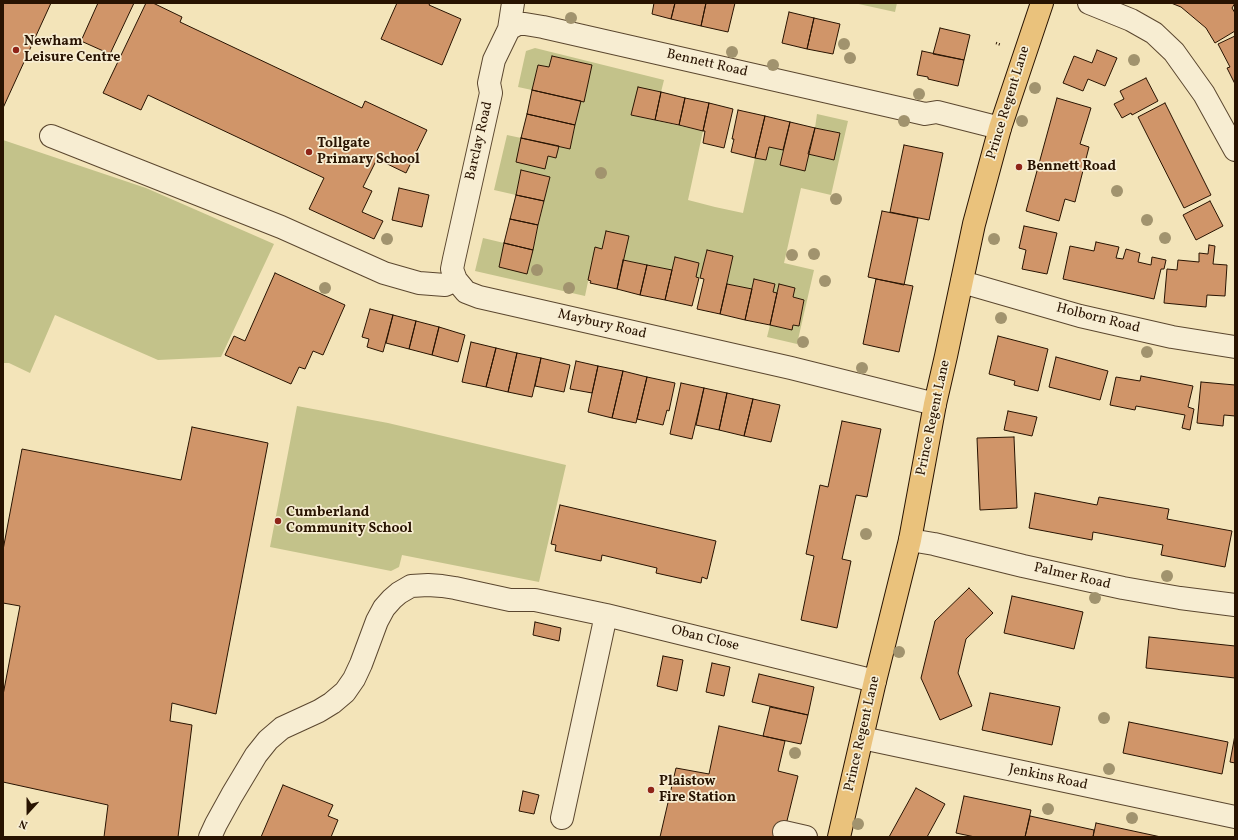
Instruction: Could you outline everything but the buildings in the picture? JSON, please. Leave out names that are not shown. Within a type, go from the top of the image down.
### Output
[{"type":"main road","name":"Prince Regent Lane","points":[[839,837],[875,681],[910,540],[935,404],[974,224],[1000,128],[1042,3]]},
{"type":"street","name":"Barclay Road","points":[[456,280],[452,269],[491,93],[490,83],[494,60],[509,29],[514,3]]},
{"type":"street","points":[[1089,3],[1131,20],[1154,33],[1174,52],[1204,94],[1235,150]]},
{"type":"street","name":"Bennett Road","points":[[509,29],[518,24],[535,26],[925,114],[937,112],[1000,128]]},
{"type":"street","points":[[51,136],[281,227],[384,273],[419,283],[444,285],[456,280]]},
{"type":"street","name":"Maybury Road","points":[[456,280],[466,292],[479,297],[784,366],[935,404]]},
{"type":"street","name":"Holborn Road","points":[[962,282],[1080,316],[1172,337],[1235,347]]},
{"type":"street","name":"Palmer Road","points":[[910,540],[934,544],[1123,588],[1180,598],[1235,604]]},
{"type":"street","name":"Oban Close","points":[[210,837],[232,795],[256,755],[268,740],[282,728],[319,711],[332,703],[344,692],[354,679],[377,621],[384,608],[399,593],[411,586],[428,585],[455,588],[510,600],[535,600],[606,615],[875,681]]},
{"type":"street","points":[[562,818],[606,615]]},
{"type":"street","name":"Jenkins Road","points":[[862,738],[1235,817]]},
{"type":"street","points":[[784,832],[806,837]]},
{"type":"path","points":[[996,43],[1002,46]]},
{"type":"shaded area","points":[[854,3],[897,3],[895,12]]},
{"type":"shaded area","points":[[535,48],[664,80],[661,92],[638,88],[631,115],[703,131],[688,200],[715,207],[743,213],[755,158],[766,160],[769,147],[783,150],[780,165],[805,171],[808,154],[833,160],[840,133],[815,128],[817,114],[848,121],[831,195],[801,188],[784,263],[814,270],[797,344],[767,337],[770,325],[791,330],[793,325],[799,326],[804,300],[793,297],[795,288],[779,284],[777,293],[773,292],[774,284],[754,279],[752,289],[727,284],[733,256],[707,250],[700,278],[696,277],[699,263],[675,257],[672,270],[623,260],[628,236],[606,231],[602,249],[595,248],[585,296],[475,271],[483,238],[504,243],[499,267],[527,273],[550,177],[521,170],[516,195],[494,190],[507,135],[521,138],[548,156],[556,158],[559,146],[570,148],[581,101],[584,102],[592,65],[552,56],[549,67],[538,65],[532,90],[518,87],[526,51]]},
{"type":"shaded area","points":[[3,140],[146,188],[274,244],[221,357],[158,360],[55,315],[30,373],[9,363],[3,363]]},
{"type":"shaded area","points":[[297,406],[388,423],[566,465],[539,582],[402,555],[399,567],[391,571],[270,547]]},
{"type":"place","name":"Newham Leisure Centre","points":[[16,50]]},
{"type":"place","name":"Tollgate Primary School","points":[[309,152]]},
{"type":"place","name":"Bennett Road","points":[[1019,167]]},
{"type":"place","name":"Cumberland Community School","points":[[278,521]]},
{"type":"place","name":"Plaistow Fire Station","points":[[651,790]]}]
